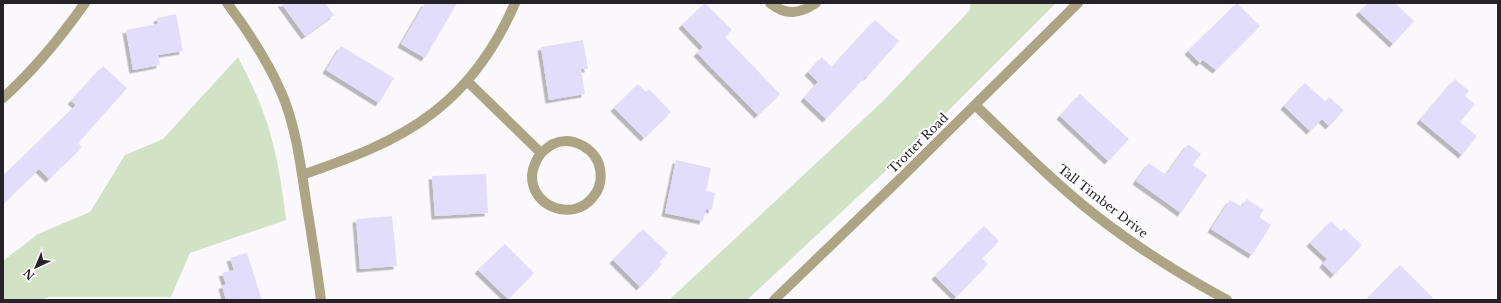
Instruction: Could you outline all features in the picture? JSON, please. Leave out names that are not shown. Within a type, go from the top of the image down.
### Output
[{"type":"street","points":[[3,98],[66,30],[85,3]]},
{"type":"street","points":[[227,3],[244,26],[266,62],[282,94],[293,125],[321,300]]},
{"type":"street","points":[[302,175],[355,156],[401,134],[434,112],[467,81],[497,40],[515,3]]},
{"type":"street","points":[[770,3],[778,10],[792,12],[806,10],[816,3]]},
{"type":"street","name":"Trotter Road","points":[[774,300],[903,176],[1078,3]]},
{"type":"street","points":[[467,81],[541,153]]},
{"type":"street","name":"Tall Timber Drive","points":[[975,105],[1055,181],[1095,215],[1184,277],[1227,300]]},
{"type":"street","points":[[566,141],[578,143],[592,153],[599,163],[601,177],[598,191],[589,203],[578,209],[566,211],[551,207],[540,198],[534,187],[532,176],[534,164],[541,153],[554,144],[566,141]]},
{"type":"green space","points":[[970,3],[1056,3],[921,138],[747,300],[669,300],[883,101],[970,10]]},
{"type":"green space","points":[[238,57],[268,124],[280,175],[286,220],[190,253],[171,297],[48,297],[43,300],[3,300],[3,261],[38,234],[90,212],[125,155],[163,139]]},
{"type":"building","points":[[281,3],[325,3],[334,15],[305,36]]},
{"type":"building","points":[[425,3],[457,3],[425,58],[401,44]]},
{"type":"building","points":[[705,3],[732,30],[725,37],[780,94],[758,115],[697,53],[703,47],[682,25]]},
{"type":"building","points":[[1237,3],[1260,26],[1216,70],[1203,60],[1200,63],[1188,51]]},
{"type":"building","points":[[1368,3],[1395,3],[1414,21],[1393,44],[1359,12]]},
{"type":"building","points":[[176,14],[183,51],[158,55],[160,65],[133,70],[126,30],[158,24],[157,18]]},
{"type":"building","points":[[875,20],[899,41],[867,77],[866,76],[826,119],[804,98],[818,82],[808,72],[822,57],[832,67]]},
{"type":"building","points":[[583,40],[588,69],[581,69],[585,94],[549,100],[541,47]]},
{"type":"building","points":[[341,46],[394,78],[379,103],[326,70]]},
{"type":"building","points":[[103,66],[127,88],[78,143],[82,147],[49,179],[39,169],[3,204],[3,176],[76,105],[71,101]]},
{"type":"building","points":[[1455,79],[1469,91],[1465,96],[1475,104],[1460,122],[1477,136],[1462,155],[1420,120]]},
{"type":"building","points":[[1305,83],[1325,101],[1329,97],[1344,110],[1329,126],[1322,119],[1310,131],[1284,106]]},
{"type":"building","points":[[638,84],[646,92],[649,89],[671,112],[644,138],[614,108]]},
{"type":"building","points":[[1080,94],[1129,139],[1108,161],[1060,116]]},
{"type":"building","points":[[1188,144],[1201,154],[1193,165],[1207,175],[1181,213],[1136,181],[1149,163],[1166,175]]},
{"type":"building","points":[[676,160],[711,168],[706,191],[715,193],[712,210],[706,209],[703,221],[665,213]]},
{"type":"building","points":[[486,174],[488,213],[435,216],[432,176]]},
{"type":"building","points":[[1247,199],[1264,210],[1259,217],[1271,225],[1252,255],[1211,229],[1230,200],[1242,207]]},
{"type":"building","points":[[392,216],[397,266],[360,269],[356,219]]},
{"type":"building","points":[[1331,221],[1341,231],[1344,228],[1362,245],[1334,275],[1323,264],[1327,259],[1310,243]]},
{"type":"building","points":[[984,226],[999,241],[982,258],[988,264],[956,297],[935,276]]},
{"type":"building","points":[[643,229],[668,253],[659,262],[662,264],[640,287],[613,260]]},
{"type":"building","points":[[505,244],[534,273],[508,299],[478,270]]},
{"type":"building","points":[[247,253],[262,300],[226,300],[222,286],[226,284],[222,273],[234,270],[230,258]]},
{"type":"building","points":[[1400,265],[1435,300],[1366,300]]}]
